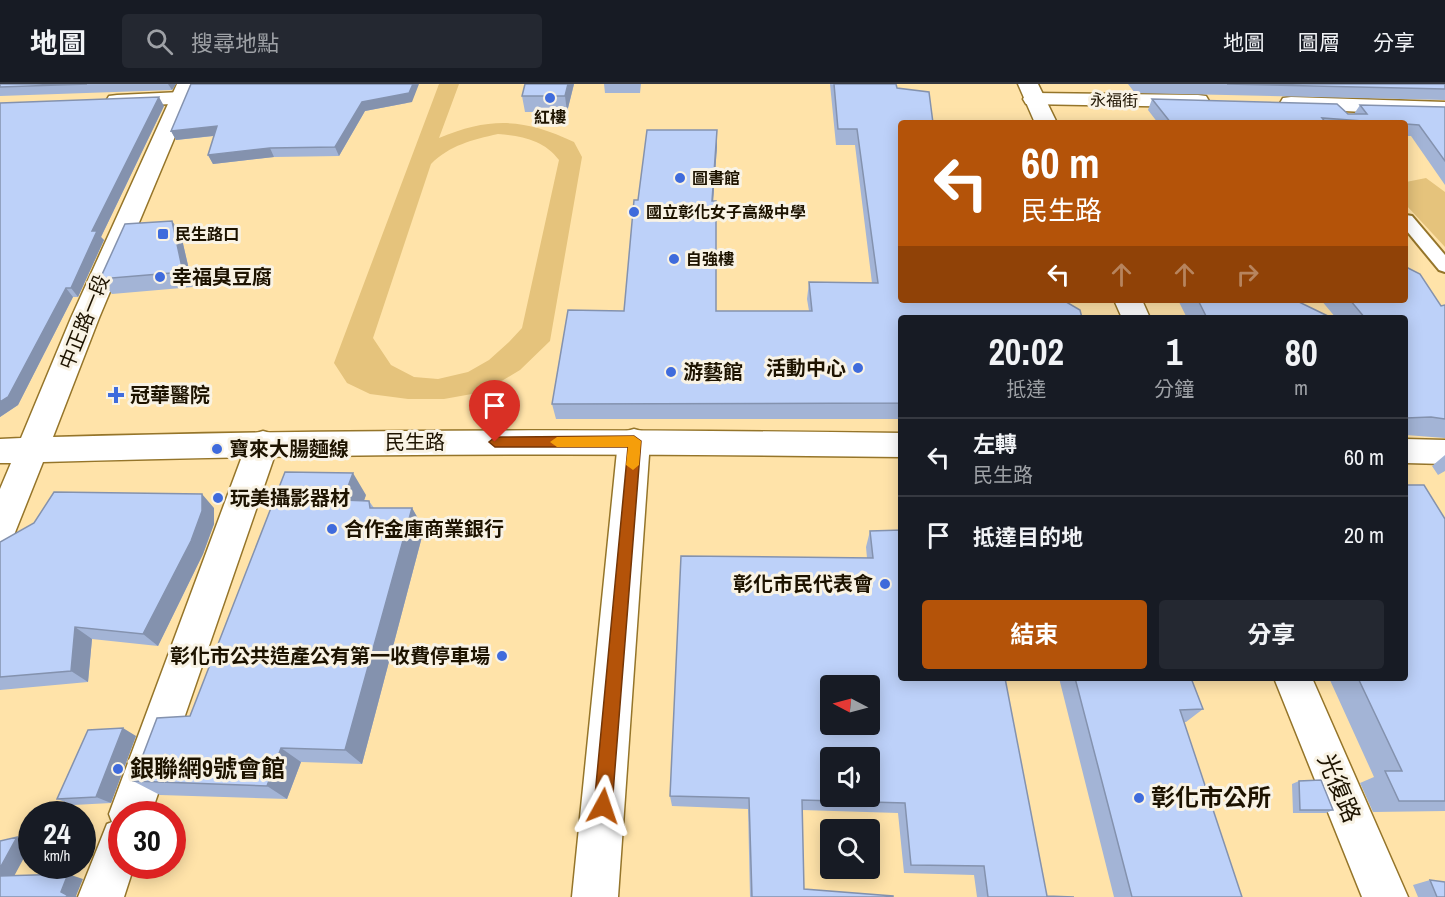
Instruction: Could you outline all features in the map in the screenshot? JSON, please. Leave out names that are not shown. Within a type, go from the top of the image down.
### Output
[{"type":"street","points":[[1313,84],[1329,104]]},
{"type":"street","points":[[97,101],[184,91]]},
{"type":"street","name":"中正路一段","points":[[0,530],[35,449],[90,307],[184,91]]},
{"type":"street","points":[[1031,92],[1045,120]]},
{"type":"street","name":"永福街","points":[[1031,92],[1218,102]]},
{"type":"street","points":[[1273,103],[1445,108]]},
{"type":"street","points":[[595,897],[634,441]]},
{"type":"street","name":"民生路","points":[[0,451],[263,443],[634,441],[898,445]]},
{"type":"street","points":[[135,801],[263,443]]},
{"type":"street","points":[[1408,451],[1445,452]]},
{"type":"street","name":"光復路","points":[[1294,681],[1385,897]]},
{"type":"street","points":[[101,897],[108,878]]},
{"type":"lane","points":[[1329,104],[1347,120]]},
{"type":"lane","points":[[1408,222],[1445,266]]},
{"type":"shaded area","points":[[439,84],[459,84],[439,138],[475,126],[507,123],[539,128],[574,142],[582,157],[550,341],[520,370],[483,392],[444,399],[408,399],[370,394],[347,383],[334,363]],"holes":[[[498,134],[532,140],[547,148],[559,160],[522,328],[489,360],[468,372],[438,379],[414,377],[391,365],[373,338],[431,164],[446,152],[462,144]]]},
{"type":"shaded area","points":[[1426,178],[1445,192],[1445,247],[1408,207],[1408,182]]},
{"type":"building","points":[[0,84],[87,84],[0,87]]},
{"type":"building","points":[[191,84],[413,84],[409,93],[362,102],[335,147],[270,148],[208,155],[217,126],[171,131]]},
{"type":"building","points":[[525,84],[568,84],[565,96],[522,96]]},
{"type":"building","points":[[834,84],[896,84],[897,88],[929,92],[933,120],[898,120],[898,303],[1068,303],[1080,310],[1081,315],[898,315],[898,403],[552,404],[568,310],[624,311],[634,200],[638,200],[647,130],[717,130],[712,201],[716,201],[716,311],[812,311],[809,282],[878,283],[857,129],[838,129]]},
{"type":"building","points":[[1227,84],[1445,84],[1445,89]]},
{"type":"building","points":[[159,97],[92,231],[97,231],[71,288],[66,288],[8,397],[0,402],[0,103]]},
{"type":"building","points":[[1152,99],[1337,104],[1348,114],[1367,114],[1360,105],[1445,107],[1445,161],[1419,125],[1408,124],[1408,120],[1322,118],[1324,120],[1169,120]]},
{"type":"building","points":[[172,221],[183,272],[100,279],[125,224]]},
{"type":"building","points":[[1408,268],[1420,274],[1441,306],[1445,305],[1445,419],[1408,418],[1408,315],[1362,315],[1352,303],[1408,303]]},
{"type":"building","points":[[1200,303],[1301,303],[1326,315],[1206,315]]},
{"type":"building","points":[[285,472],[353,473],[343,500],[369,501],[370,508],[412,508],[345,750],[281,748],[267,786],[133,781],[157,718],[190,716]]},
{"type":"building","points":[[1408,485],[1424,485],[1445,519],[1445,801],[1399,801],[1385,771],[1402,771],[1359,681],[1408,681]]},
{"type":"building","points":[[54,492],[202,494],[202,511],[191,541],[143,634],[75,627],[71,671],[0,677],[0,542],[34,523]]},
{"type":"building","points":[[898,530],[898,681],[1006,681],[1047,896],[1074,897],[988,897],[984,866],[911,865],[905,803],[880,802],[880,747],[820,747],[820,801],[802,800],[804,889],[893,897],[752,897],[749,798],[670,796],[681,556],[873,558],[870,531]]},
{"type":"building","name":"彰化市公所","points":[[1076,681],[1192,681],[1203,709],[1180,710],[1242,897],[1132,897]]},
{"type":"building","points":[[123,728],[96,797],[57,799],[88,730]]},
{"type":"building","points":[[1321,780],[1333,810],[1300,810],[1299,781]]},
{"type":"building","points":[[17,837],[0,868],[0,841]]},
{"type":"building","points":[[18,875],[18,879],[66,879],[61,892],[67,895],[66,897],[0,897],[0,876]]},
{"type":"building","points":[[1430,880],[1445,882],[1445,897],[1437,897]]},
{"type":"slow traffic","points":[[557,442],[634,441],[633,465]]},
{"type":"place","name":"紅樓","points":[[550,98]]},
{"type":"place","name":"圖書館","points":[[680,178]]},
{"type":"place","name":"國立彰化女子高級中學","points":[[634,212]]},
{"type":"place","name":"民生路口","points":[[163,234]]},
{"type":"place","name":"自強樓","points":[[674,259]]},
{"type":"place","name":"幸福臭豆腐","points":[[160,277]]},
{"type":"place","name":"活動中心","points":[[858,368]]},
{"type":"place","name":"游藝館","points":[[671,372]]},
{"type":"place","name":"冠華醫院","points":[[116,395]]},
{"type":"place","name":"寶來大腸麵線","points":[[217,449]]},
{"type":"place","name":"玩美攝影器材","points":[[218,498]]},
{"type":"place","name":"合作金庫商業銀行","points":[[332,529]]},
{"type":"place","name":"彰化市民代表會","points":[[885,584]]},
{"type":"place","name":"彰化市公共造產公有第一收費停車場","points":[[502,656]]},
{"type":"place","name":"銀聯網9號會館","points":[[118,769]]},
{"type":"place","name":"彰化市公所","points":[[1139,798]]},
{"type":"route","points":[[495,442],[634,441],[603,806]]}]
